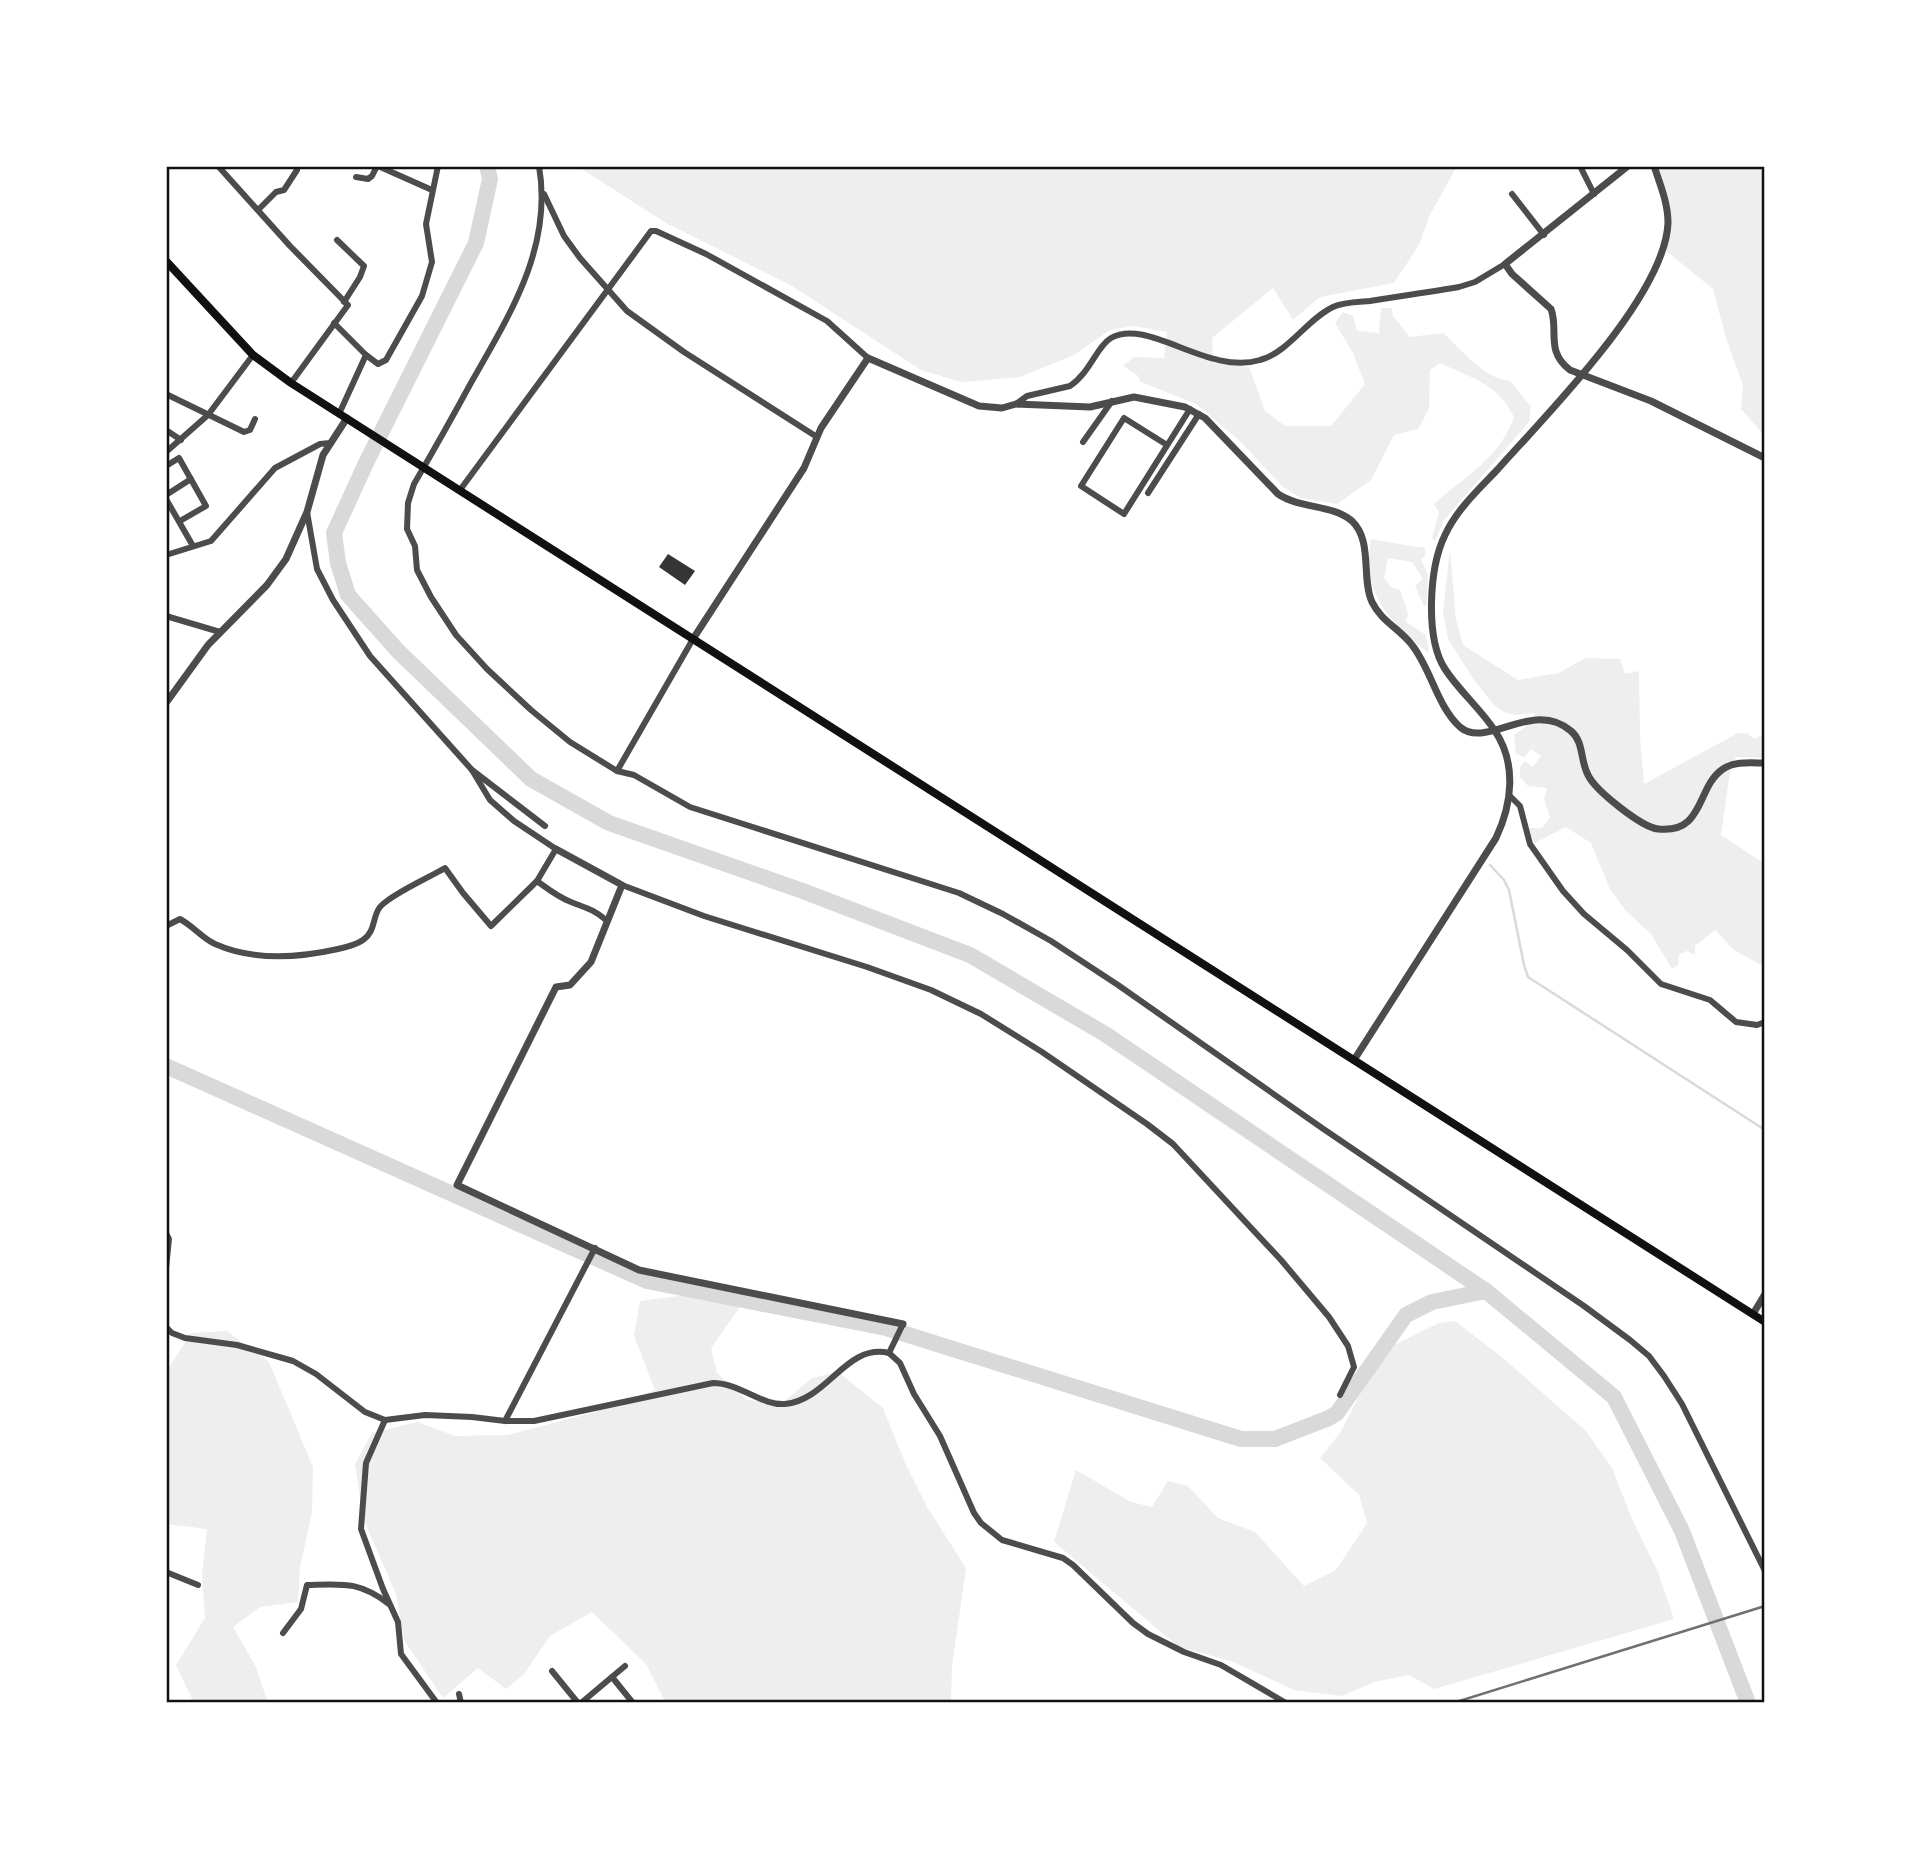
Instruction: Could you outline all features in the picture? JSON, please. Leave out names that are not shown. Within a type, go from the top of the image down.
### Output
[{"type":"main road","points":[[166,261],[253,355],[291,383],[1765,1322]]},
{"type":"street","points":[[218,166],[348,305],[291,383]]},
{"type":"street","points":[[356,177],[368,179],[377,166],[432,190]]},
{"type":"street","points":[[334,323],[378,364],[386,360],[422,296],[432,262],[426,224],[438,166]]},
{"type":"street","points":[[539,166],[543,192],[540,228],[530,266],[510,313],[414,484],[411,494],[407,529],[415,546],[417,570],[456,635],[531,710],[570,742],[618,771],[635,775],[690,807],[959,893],[1051,941],[1584,1306],[1649,1356],[1664,1376],[1682,1405],[1765,1572]]},
{"type":"street","points":[[1580,166],[1594,194]]},
{"type":"street","points":[[1016,404],[1027,396],[1070,386],[1085,373],[1106,342],[1118,335],[1130,333],[1158,338],[1218,362],[1243,363],[1261,360],[1285,346],[1331,307],[1460,287],[1475,282],[1506,264],[1628,166]]},
{"type":"street","points":[[1354,1060],[1496,838],[1510,795],[1506,753],[1495,730],[1444,668],[1436,648],[1432,630],[1434,578],[1444,536],[1463,507],[1581,374],[1633,307],[1655,270],[1665,242],[1668,223],[1666,203],[1654,166]]},
{"type":"street","points":[[258,210],[276,192],[284,190],[297,170]]},
{"type":"street","points":[[543,192],[565,236],[627,311],[684,352],[817,437]]},
{"type":"street","points":[[1512,194],[1544,235]]},
{"type":"street","points":[[460,490],[651,231],[656,230],[706,254],[827,321],[868,358],[964,402],[990,408],[1016,404],[1090,407],[1133,397],[1189,409],[1199,414],[1278,494],[1293,503],[1336,512],[1351,521],[1361,535],[1367,590],[1380,614],[1412,645],[1447,709],[1463,730],[1495,730],[1528,720],[1546,719],[1562,724],[1578,739],[1585,770],[1596,787],[1642,822],[1657,829],[1677,827],[1693,817],[1710,785],[1724,768],[1737,764],[1765,763]]},
{"type":"street","points":[[337,240],[364,266],[344,302]]},
{"type":"street","points":[[1506,264],[1513,274],[1551,309],[1555,348],[1563,365],[1651,401],[1765,458]]},
{"type":"street","points":[[166,452],[208,415],[253,355]]},
{"type":"street","points":[[166,703],[220,632],[267,585],[286,559],[307,512],[323,456],[343,416],[366,355]]},
{"type":"street","points":[[618,771],[693,639],[804,468],[817,437],[868,358]]},
{"type":"street","points":[[166,394],[244,432],[250,430],[255,419]]},
{"type":"street","points":[[1083,442],[1112,401]]},
{"type":"street","points":[[1167,445],[1124,418],[1081,486],[1124,514],[1167,445],[1189,409]]},
{"type":"street","points":[[1148,493],[1199,414]]},
{"type":"street","points":[[166,430],[181,440]]},
{"type":"street","points":[[166,555],[211,541],[275,468],[320,444],[330,443]]},
{"type":"street","points":[[166,466],[179,458],[206,506],[180,521]]},
{"type":"street","points":[[191,479],[166,497],[193,546]]},
{"type":"street","points":[[307,512],[317,569],[333,600],[370,656],[472,770],[545,826]]},
{"type":"street","points":[[166,616],[220,632]]},
{"type":"street","points":[[472,770],[490,800],[513,821],[556,849],[622,885],[704,916],[867,967],[955,1000],[1042,1052],[1147,1124],[1173,1144],[1281,1260],[1329,1317],[1348,1346],[1354,1367],[1340,1395]]},
{"type":"street","points":[[1510,795],[1520,806],[1530,844],[1563,891],[1661,985],[1710,1000],[1736,1022],[1757,1025],[1765,1022]]},
{"type":"street","points":[[166,926],[180,919],[216,944],[248,954],[291,957],[331,950],[355,945],[363,940],[371,933],[376,914],[384,903],[445,868],[491,926],[537,881],[556,849]]},
{"type":"street","points":[[537,881],[555,894],[573,903],[585,905],[606,920]]},
{"type":"street","points":[[622,885],[591,962],[570,985],[556,987],[457,1185],[593,1254],[639,1270],[902,1326],[889,1353]]},
{"type":"street","points":[[166,1233],[169,1239],[166,1268]]},
{"type":"street","points":[[505,1421],[593,1254]]},
{"type":"street","points":[[1753,1314],[1765,1294]]},
{"type":"street","points":[[166,1327],[184,1338],[237,1345],[293,1361],[316,1374],[365,1412],[385,1420],[425,1415],[505,1421],[551,1418],[713,1383],[735,1386],[765,1401],[785,1404],[807,1397],[822,1388],[856,1357],[870,1351],[889,1353],[906,1374],[914,1394],[940,1436],[974,1513],[987,1529],[1002,1540],[1063,1558],[1148,1634],[1175,1648],[1221,1665],[1286,1703]]},
{"type":"street","points":[[385,1420],[366,1463],[361,1529],[398,1622],[401,1654],[437,1703]]},
{"type":"street","points":[[166,1572],[198,1585]]},
{"type":"street","points":[[283,1633],[301,1609],[307,1585],[353,1584],[364,1587],[390,1605]]},
{"type":"street","points":[[552,1671],[580,1703],[625,1666]]},
{"type":"street","points":[[612,1677],[633,1703]]},
{"type":"street","points":[[459,1694],[461,1703]]},
{"type":"shaded area","points":[[577,166],[1457,166],[1430,215],[1419,245],[1394,283],[1320,297],[1293,320],[1273,288],[1212,338],[1213,363],[1249,367],[1265,411],[1285,426],[1331,426],[1365,384],[1353,353],[1335,323],[1343,312],[1353,316],[1357,331],[1379,333],[1381,308],[1392,308],[1393,316],[1410,337],[1443,333],[1482,369],[1500,379],[1510,381],[1531,407],[1529,422],[1444,520],[1435,541],[1432,538],[1439,512],[1434,504],[1491,455],[1508,431],[1514,417],[1492,389],[1440,363],[1430,370],[1429,409],[1418,429],[1394,435],[1371,480],[1337,504],[1301,498],[1283,487],[1241,442],[1196,404],[1141,382],[1137,375],[1123,366],[1134,357],[1164,358],[1167,332],[1133,326],[1110,330],[1074,355],[1020,377],[961,382],[921,370],[792,286],[666,223]]},
{"type":"shaded area","points":[[1657,166],[1765,166],[1765,436],[1741,409],[1743,385],[1726,338],[1713,289],[1665,250],[1671,218],[1665,187]]},
{"type":"shaded area","points":[[1371,539],[1424,547],[1426,554],[1421,560],[1428,574],[1427,605],[1424,606],[1415,586],[1423,579],[1412,562],[1388,558],[1384,578],[1391,587],[1400,590],[1408,613],[1406,622],[1426,635],[1429,653],[1390,617],[1374,591],[1369,558]]},
{"type":"shaded area","points":[[1450,550],[1456,620],[1463,645],[1518,680],[1559,673],[1585,658],[1620,659],[1625,674],[1639,671],[1644,784],[1738,733],[1747,733],[1754,739],[1765,733],[1765,758],[1736,757],[1730,771],[1721,835],[1765,864],[1765,962],[1761,965],[1734,950],[1715,930],[1695,946],[1695,955],[1687,951],[1679,954],[1678,965],[1672,969],[1651,934],[1626,911],[1610,889],[1591,843],[1566,827],[1535,843],[1530,828],[1542,828],[1550,817],[1544,799],[1547,788],[1528,786],[1520,777],[1520,767],[1525,761],[1533,767],[1541,756],[1531,749],[1524,757],[1516,754],[1514,735],[1528,725],[1535,713],[1515,715],[1494,705],[1474,680],[1448,639],[1443,611]]},
{"type":"shaded area","points":[[694,1294],[740,1307],[711,1348],[717,1373],[747,1400],[782,1403],[812,1378],[838,1372],[883,1408],[906,1465],[927,1507],[966,1568],[952,1666],[951,1703],[666,1703],[646,1664],[592,1612],[550,1636],[524,1674],[506,1689],[478,1668],[443,1698],[404,1640],[396,1594],[363,1518],[355,1464],[372,1433],[417,1422],[455,1436],[508,1435],[595,1412],[655,1390],[634,1336],[640,1301]]},
{"type":"shaded area","points":[[1455,1321],[1503,1358],[1586,1431],[1612,1468],[1632,1519],[1658,1572],[1674,1619],[1434,1689],[1409,1675],[1374,1682],[1342,1696],[1294,1690],[1231,1661],[1179,1647],[1054,1542],[1076,1470],[1131,1502],[1152,1507],[1168,1481],[1188,1486],[1218,1518],[1255,1532],[1304,1586],[1336,1570],[1367,1523],[1359,1495],[1320,1458],[1340,1433],[1366,1383],[1394,1345],[1439,1323]]},
{"type":"shaded area","points":[[227,1331],[269,1362],[313,1467],[312,1511],[300,1568],[298,1602],[260,1607],[233,1627],[256,1667],[268,1703],[194,1703],[176,1665],[205,1618],[202,1574],[207,1529],[166,1524],[166,1372],[191,1333]]},
{"type":"building","points":[[668,554],[695,571],[685,585],[659,567]]},
{"type":"waterway","points":[[487,166],[490,179],[476,243],[334,533],[338,563],[348,595],[398,651],[531,779],[609,823],[800,890],[970,955],[1105,1034],[1486,1291],[1614,1397],[1682,1531],[1748,1703]]},
{"type":"waterway","points":[[1490,865],[1509,890],[1528,977],[1765,1130]]},
{"type":"waterway","points":[[166,1066],[647,1281],[886,1328],[1241,1439],[1275,1439],[1329,1418],[1337,1413],[1406,1315],[1432,1302],[1486,1291]]},
{"type":"railway","points":[[1453,1703],[1765,1606]]}]
